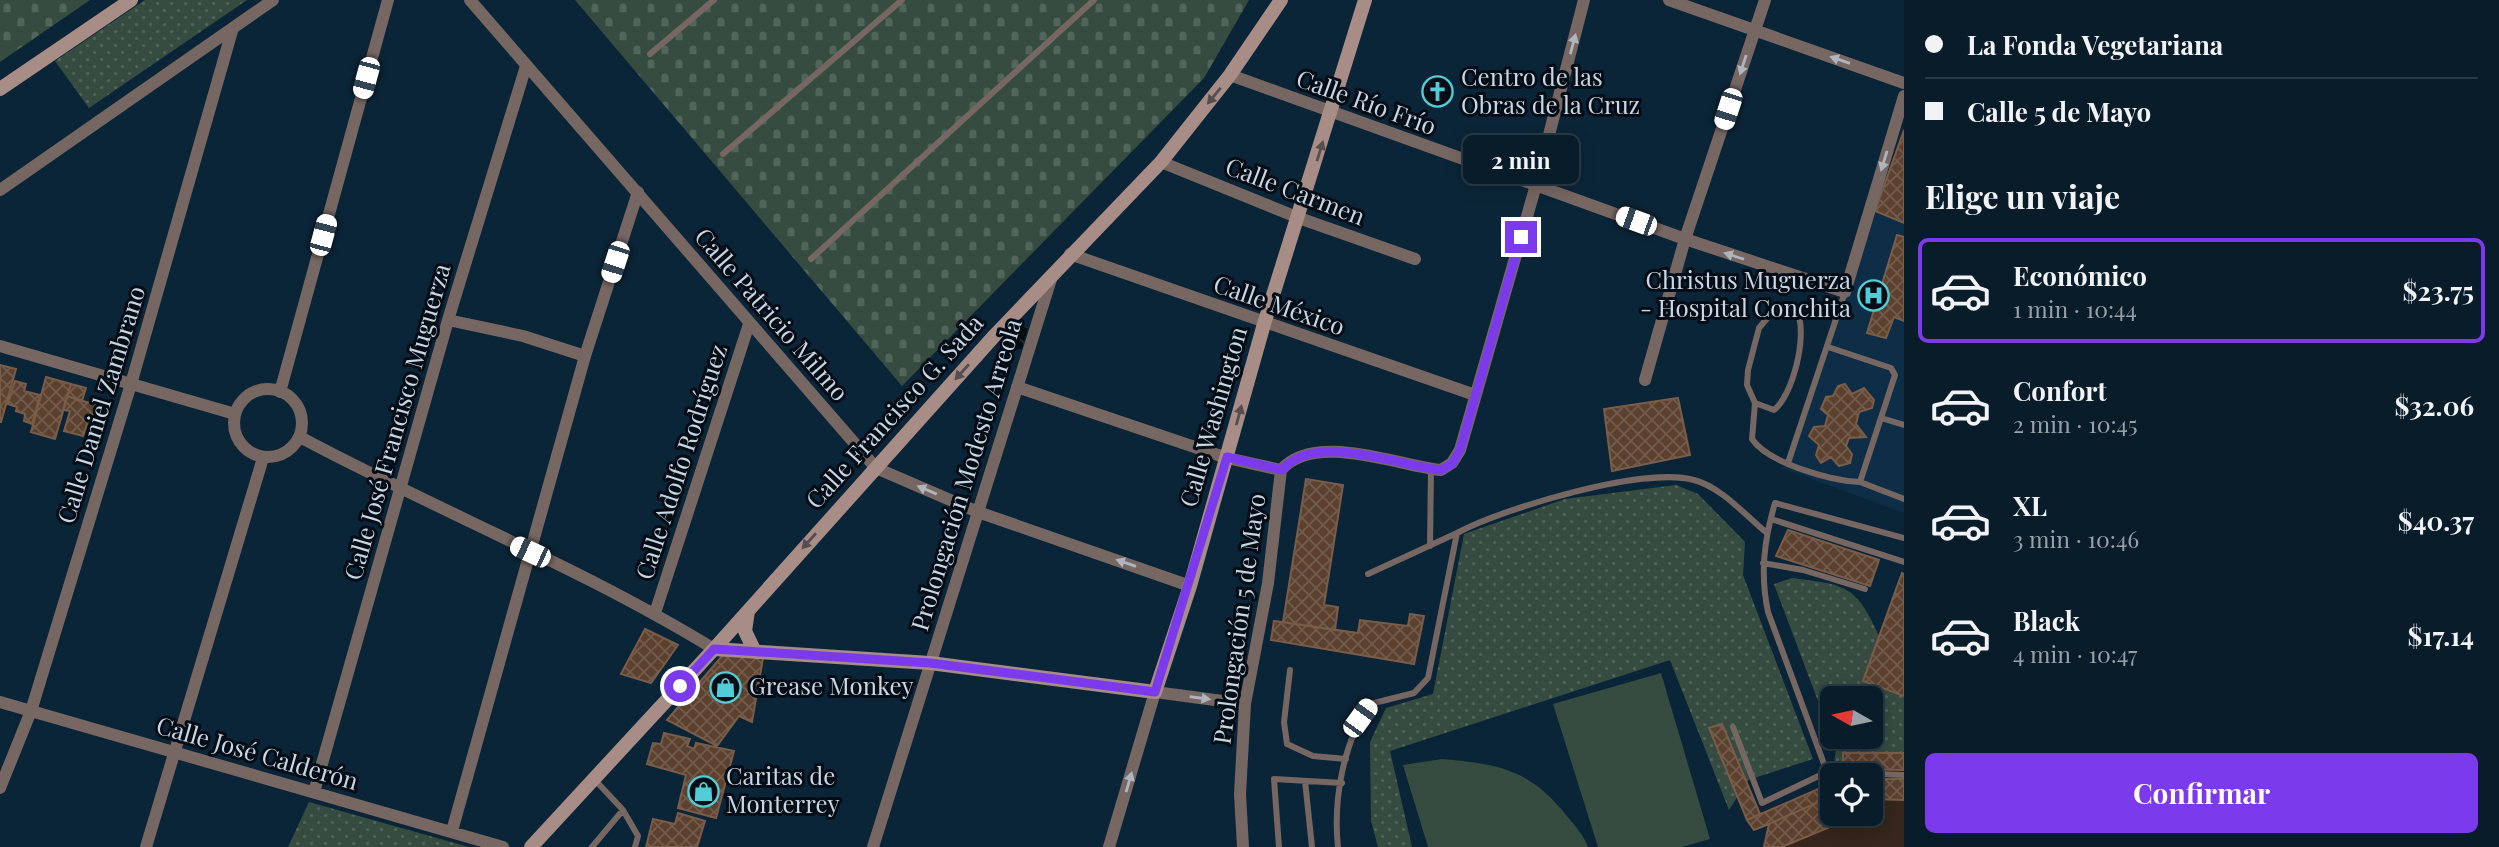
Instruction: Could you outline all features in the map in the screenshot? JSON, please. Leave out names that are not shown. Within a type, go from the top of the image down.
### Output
[{"type":"street","points":[[0,89],[131,0]]},
{"type":"street","points":[[0,190],[274,0]]},
{"type":"street","points":[[280,392],[388,0]]},
{"type":"street","name":"Calle Patricio Milmo","points":[[470,0],[876,468],[978,512],[1190,586]]},
{"type":"street","name":"Calle Francisco G. Sada","points":[[531,847],[714,649],[1070,254],[1161,162],[1230,75],[1281,0]]},
{"type":"street","name":"Calle Washington","points":[[1110,847],[1155,692],[1190,586],[1264,324],[1365,0]]},
{"type":"street","points":[[1431,469],[1446,468],[1460,450],[1536,185],[1584,0]]},
{"type":"street","points":[[1669,0],[1904,83]]},
{"type":"street","points":[[1645,380],[1685,239],[1765,0]]},
{"type":"street","name":"Calle Daniel Zambrano","points":[[0,788],[31,711],[131,384],[232,31]]},
{"type":"street","name":"Calle José Francisco Muguerza","points":[[314,792],[448,320],[526,66]]},
{"type":"street","name":"Calle Río Frío","points":[[1230,75],[1331,114],[1685,239],[1845,292]]},
{"type":"street","points":[[1845,292],[1904,96]]},
{"type":"street","name":"Calle Carmen","points":[[1161,162],[1299,218],[1415,259]]},
{"type":"street","points":[[452,831],[585,356],[638,192]]},
{"type":"street","name":"Calle México","points":[[1070,254],[1264,324],[1475,395]]},
{"type":"street","name":"Prolongación Modesto Arreola","points":[[873,847],[1052,276]]},
{"type":"street","points":[[448,320],[523,336],[585,356]]},
{"type":"street","name":"Calle Adolfo Rodríguez","points":[[655,613],[749,324]]},
{"type":"street","points":[[0,346],[235,414]]},
{"type":"street","points":[[1017,387],[1227,457],[1282,470]]},
{"type":"street","points":[[259,390],[280,392],[298,405],[303,420],[300,437],[290,450],[275,458],[263,458],[242,444],[234,423],[235,414],[239,403],[247,395],[259,390]]},
{"type":"street","points":[[300,437],[400,490],[655,613],[714,649],[930,663],[1245,704]]},
{"type":"street","name":"Prolongación 5 de Mayo","points":[[1243,847],[1240,794],[1245,704],[1268,583],[1282,470],[1301,457],[1323,453],[1376,456],[1431,469]]},
{"type":"street","points":[[146,847],[263,458]]},
{"type":"street","points":[[749,608],[745,631],[755,652]]},
{"type":"street","name":"Calle José Calderón","points":[[0,702],[503,847]]},
{"type":"lane","points":[[650,54],[713,0]]},
{"type":"lane","points":[[723,154],[902,0]]},
{"type":"lane","points":[[811,259],[1094,0]]},
{"type":"lane","points":[[1788,463],[1845,292]]},
{"type":"lane","points":[[1755,403],[1774,410],[1783,403],[1802,343],[1802,326],[1798,314],[1785,309],[1769,316],[1759,328],[1747,377],[1747,385],[1755,403],[1752,439],[1758,448],[1788,463],[1826,477],[1860,482],[1904,499]]},
{"type":"lane","points":[[1828,347],[1878,363],[1904,378]]},
{"type":"lane","points":[[1860,482],[1895,375]]},
{"type":"lane","points":[[1881,418],[1904,425]]},
{"type":"lane","points":[[1430,546],[1431,469]]},
{"type":"lane","points":[[1368,575],[1475,524],[1565,495],[1672,475],[1696,480],[1718,493],[1767,533]]},
{"type":"lane","points":[[1825,763],[1768,612],[1763,588],[1767,533],[1775,503],[1904,538]]},
{"type":"lane","points":[[1771,519],[1904,562]]},
{"type":"lane","points":[[1338,847],[1335,822],[1346,760],[1360,718],[1370,704],[1415,693],[1428,678],[1457,533]]},
{"type":"lane","points":[[1763,563],[1803,570],[1865,589]]},
{"type":"lane","points":[[1290,670],[1284,722],[1287,744],[1313,756],[1346,760]]},
{"type":"lane","points":[[1733,727],[1762,803],[1820,776]]},
{"type":"lane","points":[[1883,774],[1904,775]]},
{"type":"lane","points":[[594,778],[623,810],[638,836],[635,847]]},
{"type":"lane","points":[[1279,847],[1274,779],[1342,783]]},
{"type":"lane","points":[[1306,781],[1312,847]]},
{"type":"lane","points":[[592,847],[623,810]]},
{"type":"shaded area","name":"Christus Muguerza - Hospital Conchita","points":[[1904,130],[1904,513],[1782,468]]},
{"type":"shaded area","points":[[1883,799],[1904,800],[1904,847],[1764,847],[1769,824],[1820,801],[1820,826],[1883,826]]},
{"type":"green space","points":[[0,0],[90,0],[0,62]]},
{"type":"green space","points":[[145,0],[247,0],[89,108],[55,61]]},
{"type":"green space","points":[[575,0],[1249,0],[1204,78],[902,386]]},
{"type":"green space","points":[[1676,485],[1698,494],[1745,542],[1743,575],[1813,759],[1748,780],[1729,810],[1670,660],[1390,751],[1412,847],[1378,847],[1371,821],[1370,742],[1386,708],[1433,694],[1464,534],[1565,499]]},
{"type":"green space","points":[[1792,578],[1825,583],[1847,590],[1863,606],[1879,636],[1863,681],[1877,686],[1820,686],[1820,706],[1774,584]]},
{"type":"green space","points":[[1661,673],[1710,839],[1682,847],[1598,847],[1553,704]]},
{"type":"green space","points":[[1883,688],[1904,696],[1904,753],[1843,753],[1843,763],[1834,763],[1836,749],[1883,749]]},
{"type":"green space","points":[[1442,759],[1480,763],[1526,778],[1552,800],[1579,830],[1588,847],[1428,847],[1403,765]]},
{"type":"green space","points":[[309,802],[469,847],[288,847]]},
{"type":"water","points":[[1012,326],[1028,327],[1022,349],[1001,348]]},
{"type":"building","points":[[1904,130],[1904,223],[1875,211]]},
{"type":"building","points":[[1897,235],[1904,237],[1904,321],[1894,317],[1886,338],[1867,333]]},
{"type":"building","points":[[0,365],[16,369],[1,422],[0,422]]},
{"type":"building","points":[[46,377],[71,384],[55,439],[31,432]]},
{"type":"building","points":[[15,381],[26,384],[24,391],[40,395],[32,424],[24,421],[25,414],[16,411],[17,407],[8,404]]},
{"type":"building","points":[[71,384],[86,388],[82,401],[67,396]]},
{"type":"building","points":[[1845,384],[1852,394],[1864,388],[1874,400],[1872,408],[1859,412],[1856,424],[1866,437],[1849,438],[1846,446],[1852,454],[1850,463],[1839,466],[1831,457],[1821,463],[1816,455],[1819,445],[1809,436],[1814,427],[1825,426],[1828,415],[1821,409],[1826,397],[1833,396],[1838,386]]},
{"type":"building","points":[[67,396],[99,406],[93,423],[88,421],[83,436],[64,431],[70,411],[63,410]]},
{"type":"building","points":[[1678,398],[1690,455],[1612,471],[1604,409]]},
{"type":"building","points":[[1306,479],[1343,485],[1324,605],[1338,607],[1335,630],[1283,622]]},
{"type":"building","points":[[1788,530],[1879,560],[1870,586],[1776,556]]},
{"type":"building","points":[[1902,573],[1904,696],[1883,686],[1863,681]]},
{"type":"building","points":[[1410,614],[1424,616],[1414,664],[1271,640],[1274,621],[1358,633],[1360,620],[1408,626]]},
{"type":"building","points":[[645,629],[678,645],[651,683],[621,674]]},
{"type":"building","name":"Grease Monkey","points":[[723,655],[763,658],[752,722],[739,716],[717,746],[667,720]]},
{"type":"building","points":[[1722,724],[1760,814],[1747,820],[1709,728]]},
{"type":"building","name":"Caritas de Monterrey","points":[[664,733],[690,739],[687,746],[694,749],[696,743],[734,751],[716,818],[678,808],[686,775],[647,764],[653,743],[661,744]]},
{"type":"building","points":[[1843,753],[1904,753],[1904,770],[1883,770],[1883,763],[1843,763]]},
{"type":"building","points":[[1883,779],[1904,779],[1904,800],[1883,799]]},
{"type":"building","points":[[1820,788],[1820,801],[1769,824],[1754,830],[1747,820]]},
{"type":"building","points":[[1820,801],[1820,826],[1832,826],[1782,847],[1764,847],[1769,824]]},
{"type":"building","points":[[678,813],[705,821],[697,847],[646,847],[653,819],[675,824]]},
{"type":"place","name":"Centro de las Obras de la Cruz","points":[[1438,92]]},
{"type":"place","name":"Christus Muguerza - Hospital Conchita","points":[[1874,295]]},
{"type":"place","name":"Grease Monkey","points":[[726,687]]},
{"type":"place","name":"Caritas de Monterrey","points":[[703,791]]},
{"type":"route","points":[[680,686],[714,649],[930,663],[1155,692],[1190,586],[1227,457],[1282,470],[1287,463],[1301,457],[1323,453],[1376,456],[1441,470],[1452,464],[1460,450],[1521,237]]}]
